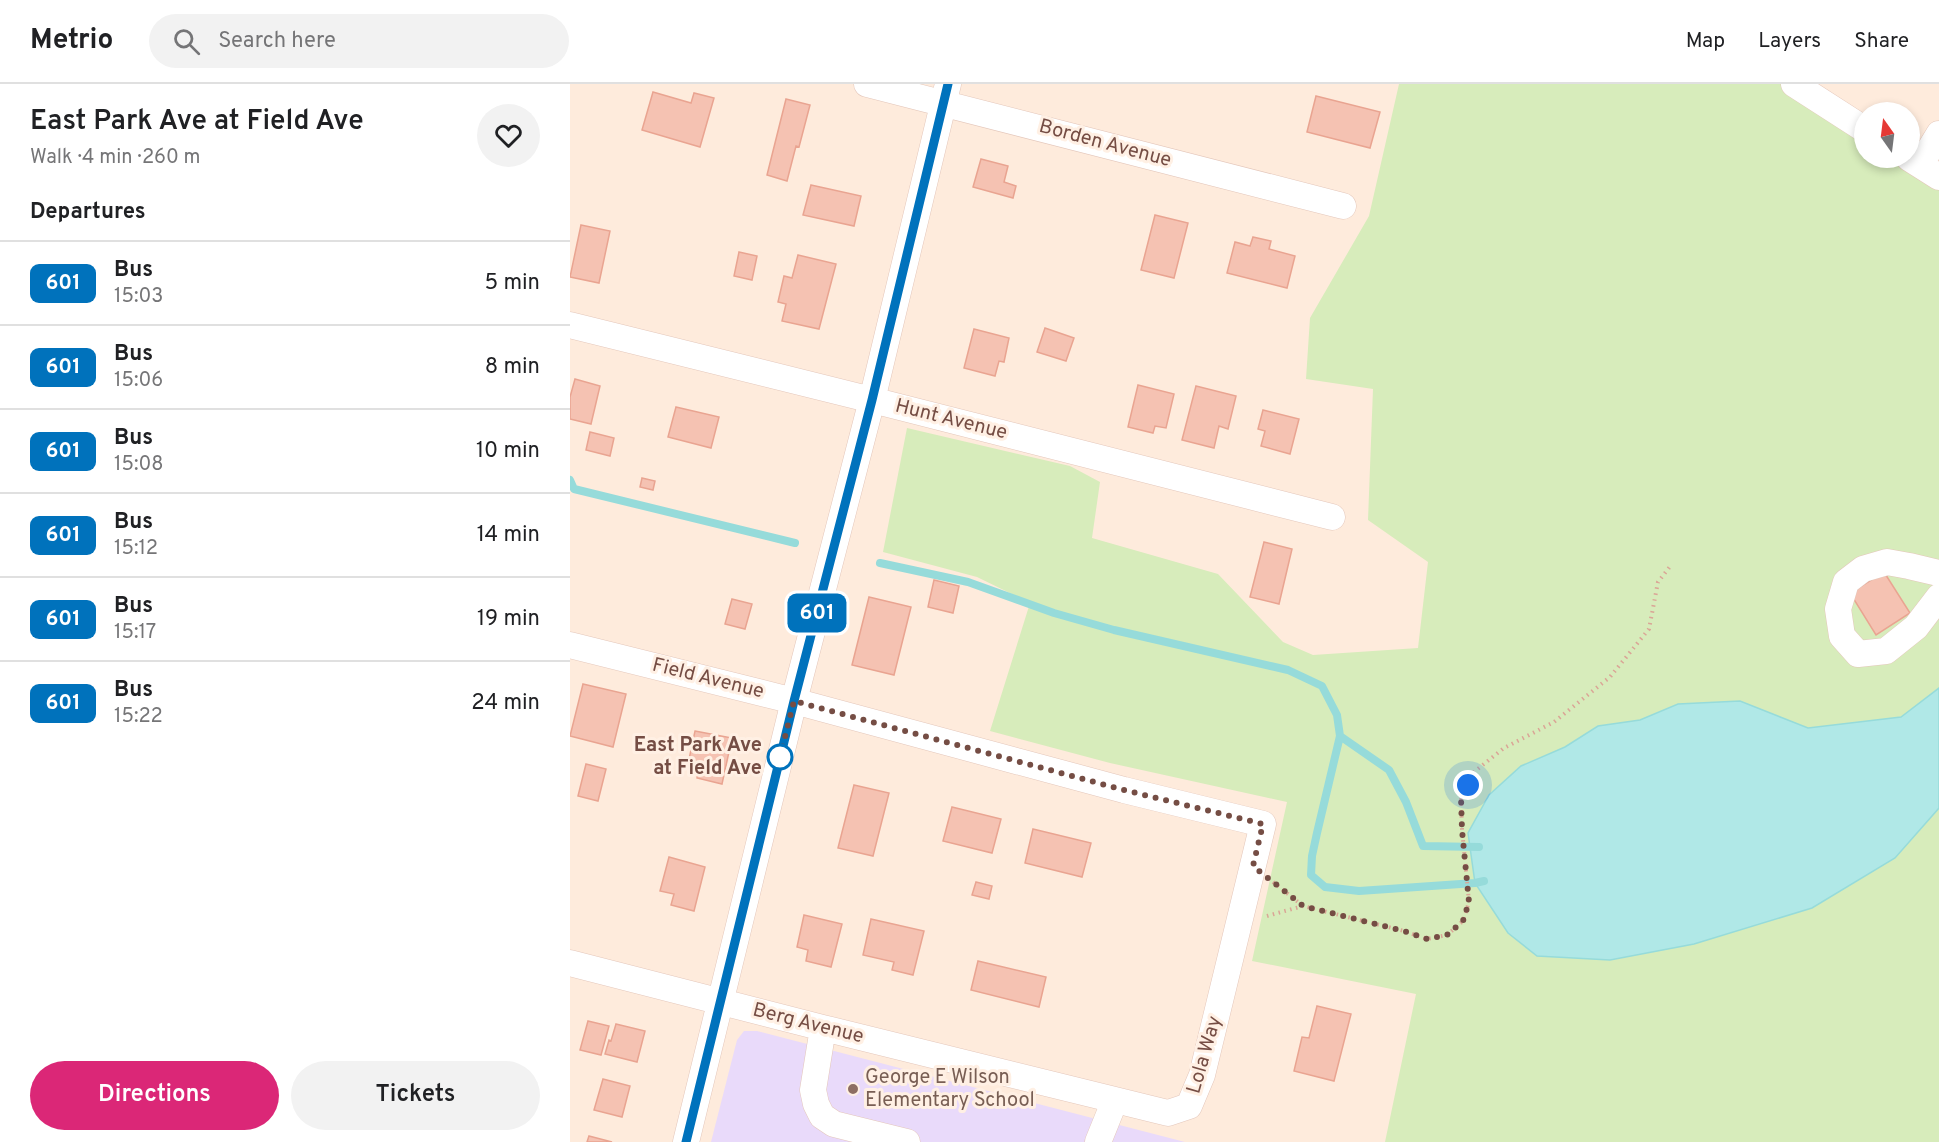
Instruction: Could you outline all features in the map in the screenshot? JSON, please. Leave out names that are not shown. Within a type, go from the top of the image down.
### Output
[{"type":"street","name":"Borden Avenue","points":[[867,84],[946,93],[1343,206]]},
{"type":"street","points":[[1794,84],[1854,123]]},
{"type":"street","points":[[686,1142],[794,701],[872,400],[946,93]]},
{"type":"street","points":[[1922,166],[1939,134]]},
{"type":"street","name":"Hunt Avenue","points":[[570,326],[1332,517]]},
{"type":"street","points":[[1939,573],[1887,562],[1863,569],[1846,582],[1838,609],[1842,636],[1858,654],[1886,651],[1916,627],[1939,597]]},
{"type":"street","name":"Field Avenue","points":[[570,645],[794,701],[1124,790],[1263,824]]},
{"type":"street","name":"Lola Way","points":[[1011,1075],[1168,1113],[1190,1106],[1202,1075],[1263,824]]},
{"type":"street","name":"Berg Avenue","points":[[570,963],[1011,1075]]},
{"type":"street","points":[[823,1028],[813,1090],[822,1116],[834,1124],[907,1142]]},
{"type":"street","points":[[1098,1142],[1115,1100]]},
{"type":"path","points":[[1253,866],[1303,906],[1404,931],[1427,939],[1447,935],[1463,921],[1469,902],[1461,798],[1474,772],[1504,748],[1554,722],[1610,677],[1649,629],[1658,582],[1672,564]]},
{"type":"path","points":[[1239,921],[1278,915],[1303,906]]},
{"type":"shaded area","name":"George E Wilson Elementary School","points":[[744,1031],[757,1031],[1185,1142],[711,1142],[737,1040]]},
{"type":"green space","points":[[1399,84],[1781,84],[1854,134],[1854,168],[1907,168],[1939,186],[1939,1142],[1385,1142],[1416,994],[1252,961],[1287,802],[1110,763],[990,731],[1030,603],[977,577],[883,552],[907,428],[1070,466],[1100,482],[1092,538],[1218,574],[1283,642],[1313,655],[1418,648],[1428,562],[1368,520],[1373,389],[1306,379],[1310,318],[1369,216]]},
{"type":"water","points":[[1939,688],[1939,808],[1895,858],[1812,908],[1694,944],[1610,960],[1537,956],[1508,933],[1475,883],[1468,833],[1489,795],[1521,766],[1565,747],[1598,726],[1640,720],[1678,704],[1740,701],[1808,728],[1901,717]]},
{"type":"building","points":[[653,92],[691,103],[694,93],[714,98],[700,147],[642,130]]},
{"type":"building","points":[[1316,96],[1380,112],[1370,148],[1307,132]]},
{"type":"building","points":[[786,99],[810,105],[787,181],[767,175]]},
{"type":"building","points":[[981,159],[1008,166],[1004,182],[1016,186],[1013,198],[973,187]]},
{"type":"building","points":[[811,185],[861,196],[854,226],[803,215]]},
{"type":"building","points":[[1155,215],[1188,223],[1174,278],[1141,270]]},
{"type":"building","points":[[581,225],[610,231],[599,283],[570,277]]},
{"type":"building","points":[[1253,237],[1271,241],[1269,249],[1295,256],[1287,288],[1227,273],[1235,242],[1250,246]]},
{"type":"building","points":[[739,252],[757,256],[752,280],[734,276]]},
{"type":"building","points":[[798,255],[836,264],[819,329],[782,321],[786,304],[778,302],[784,276],[792,278]]},
{"type":"building","points":[[1045,328],[1074,338],[1066,361],[1037,352]]},
{"type":"building","points":[[974,329],[1009,338],[1004,362],[999,361],[995,376],[964,368]]},
{"type":"building","points":[[575,379],[600,386],[591,424],[570,419],[570,397]]},
{"type":"building","points":[[1138,385],[1174,394],[1166,428],[1155,426],[1153,433],[1128,427]]},
{"type":"building","points":[[1196,386],[1236,396],[1228,429],[1219,426],[1214,448],[1182,440]]},
{"type":"building","points":[[676,407],[719,417],[711,448],[668,437]]},
{"type":"building","points":[[1263,410],[1299,419],[1290,454],[1261,446],[1265,431],[1258,429]]},
{"type":"building","points":[[590,432],[614,438],[610,456],[586,450]]},
{"type":"building","points":[[642,478],[655,481],[653,490],[640,487]]},
{"type":"building","points":[[1264,542],[1292,549],[1279,604],[1250,597]]},
{"type":"building","points":[[1884,572],[1910,613],[1876,635],[1850,593]]},
{"type":"building","points":[[934,580],[959,586],[953,613],[928,607]]},
{"type":"building","points":[[869,597],[911,607],[894,675],[852,665]]},
{"type":"building","points":[[732,599],[752,604],[745,629],[725,624]]},
{"type":"building","points":[[583,684],[626,694],[613,747],[570,736]]},
{"type":"building","points":[[695,731],[732,738],[722,784],[697,778],[699,766],[688,764]]},
{"type":"building","points":[[586,764],[606,769],[598,801],[578,796]]},
{"type":"building","points":[[854,785],[889,793],[873,856],[838,848]]},
{"type":"building","points":[[952,807],[1001,819],[992,853],[943,841]]},
{"type":"building","points":[[1033,829],[1091,843],[1082,877],[1025,863]]},
{"type":"building","points":[[669,857],[705,867],[694,911],[671,905],[674,894],[660,891]]},
{"type":"building","points":[[976,882],[992,886],[989,899],[972,895]]},
{"type":"building","points":[[804,915],[842,924],[831,967],[806,961],[808,950],[797,947]]},
{"type":"building","points":[[871,919],[924,931],[913,975],[892,970],[894,962],[863,955]]},
{"type":"building","points":[[978,961],[1046,977],[1039,1007],[971,990]]},
{"type":"building","points":[[1317,1006],[1351,1014],[1334,1081],[1294,1071],[1302,1037],[1309,1038]]},
{"type":"building","points":[[588,1021],[609,1026],[601,1055],[580,1050]]},
{"type":"building","points":[[616,1024],[645,1031],[637,1062],[605,1054]]},
{"type":"building","points":[[603,1079],[630,1086],[622,1117],[594,1110]]},
{"type":"building","points":[[589,1136],[612,1142],[587,1142]]},
{"type":"waterway","points":[[570,480],[574,489],[795,543]]},
{"type":"waterway","points":[[880,563],[968,582],[1054,613],[1114,630],[1288,670],[1322,686],[1337,715],[1340,736],[1312,856],[1311,875],[1325,887],[1359,891],[1484,881]]},
{"type":"waterway","points":[[1340,736],[1389,770],[1406,802],[1423,846],[1479,847]]},
{"type":"bus line","name":"601","points":[[686,1142],[794,701],[872,400],[948,84]]},
{"type":"place","name":"East Park Ave at Field Ave","points":[[780,757]]},
{"type":"place","name":"George E Wilson Elementary School","points":[[853,1089]]},
{"type":"route","points":[[780,757],[794,701],[1124,790],[1263,824],[1253,866],[1303,906],[1404,931],[1427,939],[1447,935],[1463,921],[1469,902],[1461,798],[1468,785]]}]
